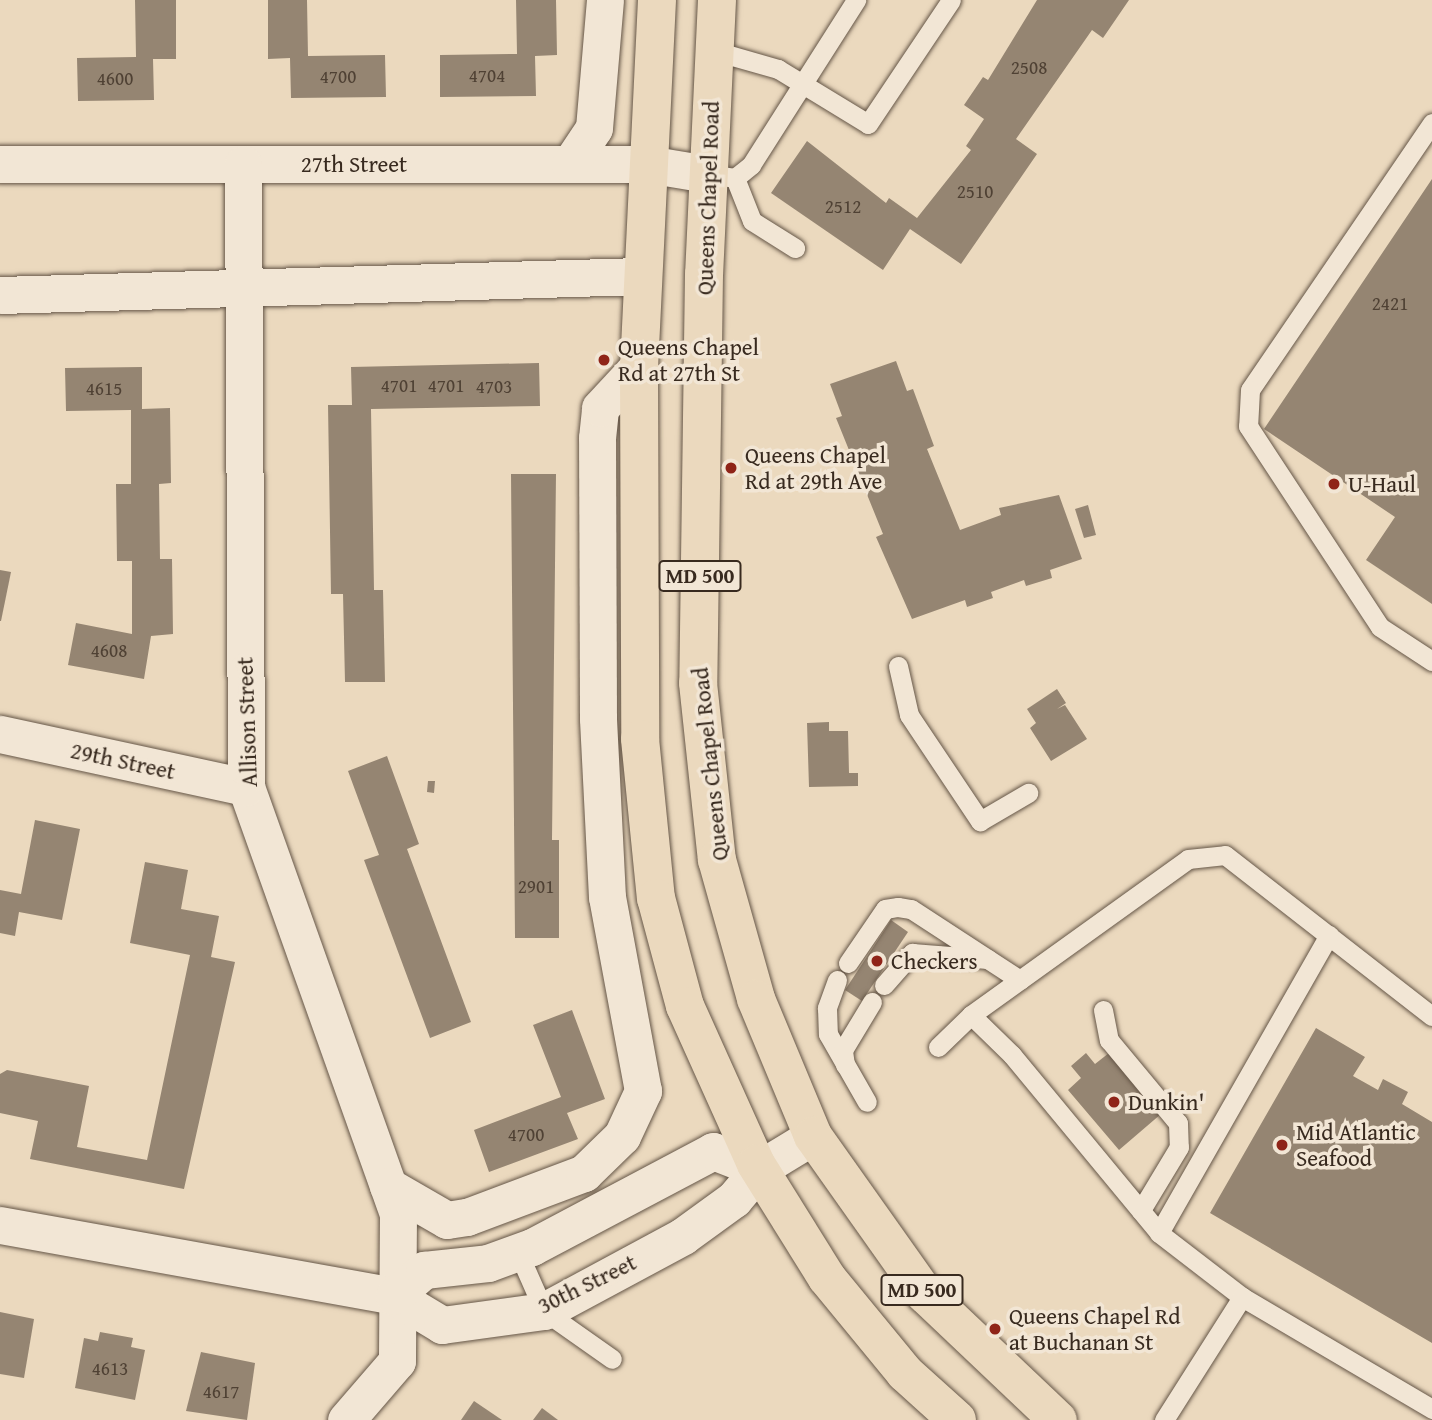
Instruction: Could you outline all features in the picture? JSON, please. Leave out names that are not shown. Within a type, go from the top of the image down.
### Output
[{"type":"main road","name":"MD 500","points":[[657,0],[640,276],[639,366],[640,739],[656,898],[685,1006],[759,1169],[827,1278],[905,1373],[957,1420]]},
{"type":"main road","name":"Queens Chapel Road","points":[[717,0],[715,51],[721,176],[698,683],[717,860],[756,999],[813,1136],[925,1294],[1058,1420]]},
{"type":"street","points":[[570,164],[594,128],[605,0]]},
{"type":"street","name":"27th Street","points":[[0,164],[647,164],[721,176]]},
{"type":"street","name":"Allison Street","points":[[243,164],[241,283],[246,787],[398,1213],[394,1296],[397,1361],[346,1420]]},
{"type":"street","points":[[0,295],[241,283],[640,276]]},
{"type":"street","points":[[388,1186],[446,1220],[467,1217],[584,1173],[622,1136],[643,1091],[607,897],[598,692],[600,408],[639,366]]},
{"type":"street","name":"29th Street","points":[[0,734],[246,787]]},
{"type":"street","name":"30th Street","points":[[0,1225],[394,1296],[443,1325],[544,1311],[683,1236],[734,1199],[759,1169],[813,1136]]},
{"type":"street","points":[[394,1296],[424,1270],[488,1263],[518,1252],[713,1151],[759,1169]]},
{"type":"lane","points":[[795,248],[752,221],[721,176],[751,165],[856,0]]},
{"type":"lane","points":[[715,51],[804,81],[868,124],[951,0]]},
{"type":"lane","points":[[1432,123],[1250,390],[1248,426],[1380,627],[1432,661]]},
{"type":"lane","points":[[898,666],[909,715],[980,821],[1027,793]]},
{"type":"lane","points":[[938,1047],[971,1015],[1188,859],[1225,855],[1432,1016]]},
{"type":"lane","points":[[848,963],[886,909],[898,907],[1020,980]]},
{"type":"lane","points":[[1159,1233],[1329,935]]},
{"type":"lane","points":[[884,985],[912,953],[988,959]]},
{"type":"lane","points":[[837,980],[827,1008],[828,1034],[867,1102]]},
{"type":"lane","points":[[845,1066],[843,1050],[872,1002]]},
{"type":"lane","points":[[1103,1010],[1109,1040],[1178,1123],[1179,1147],[1141,1210]]},
{"type":"lane","points":[[971,1015],[1012,1055],[1159,1233],[1242,1297],[1432,1409]]},
{"type":"lane","points":[[518,1252],[544,1311],[612,1359]]},
{"type":"lane","points":[[1164,1420],[1242,1297]]},
{"type":"building","points":[[135,0],[176,0],[176,59],[153,59],[154,100],[78,101],[77,58],[136,57]]},
{"type":"building","points":[[268,0],[307,0],[308,56],[385,55],[386,97],[291,98],[290,58],[268,59]]},
{"type":"building","points":[[516,0],[556,0],[557,55],[535,56],[536,96],[440,97],[440,55],[517,54]]},
{"type":"building","points":[[1037,0],[1129,0],[1103,38],[1092,30],[1016,139],[1037,154],[961,264],[910,229],[883,270],[771,193],[807,141],[886,203],[889,198],[917,218],[971,150],[966,146],[984,119],[964,105],[983,77],[988,80]]},
{"type":"building","points":[[1432,179],[1432,604],[1366,560],[1395,517],[1264,429]]},
{"type":"building","points":[[896,361],[907,391],[913,389],[934,446],[927,449],[960,530],[1001,515],[999,508],[1059,495],[1082,559],[1050,570],[1052,578],[1026,586],[1024,580],[991,592],[993,598],[967,607],[965,600],[912,619],[876,537],[883,534],[836,418],[842,416],[830,384]]},
{"type":"building","points":[[539,363],[540,406],[371,409],[374,590],[383,590],[385,682],[345,682],[343,594],[331,594],[328,405],[352,405],[351,367]]},
{"type":"building","points":[[142,367],[142,409],[170,408],[171,483],[159,484],[160,559],[172,559],[173,634],[151,636],[144,679],[68,665],[76,623],[132,634],[132,561],[117,561],[116,484],[131,484],[131,410],[66,411],[65,368]]},
{"type":"building","points":[[511,474],[556,474],[552,840],[559,840],[559,938],[515,938]]},
{"type":"building","points":[[1088,505],[1096,535],[1084,538],[1075,509]]},
{"type":"building","points":[[0,570],[11,572],[1,621],[0,621]]},
{"type":"building","points":[[1057,689],[1066,703],[1057,709],[1065,705],[1087,739],[1051,761],[1030,728],[1036,723],[1027,709]]},
{"type":"building","points":[[829,722],[829,731],[848,731],[849,773],[858,773],[858,786],[809,787],[807,723]]},
{"type":"building","points":[[387,756],[419,844],[407,849],[471,1022],[430,1038],[364,860],[379,855],[348,771]]},
{"type":"building","points":[[428,781],[435,781],[434,793],[427,792]]},
{"type":"building","points":[[35,820],[80,829],[62,920],[19,912],[15,936],[0,933],[0,890],[21,894]]},
{"type":"building","points":[[145,862],[188,870],[181,909],[219,916],[211,957],[235,962],[184,1189],[30,1159],[38,1121],[0,1113],[0,1074],[7,1070],[89,1086],[77,1147],[147,1160],[190,955],[130,943]]},
{"type":"building","name":"Checkers","points":[[891,920],[908,932],[862,1001],[845,990]]},
{"type":"building","points":[[572,1010],[605,1099],[567,1113],[578,1139],[489,1172],[474,1130],[561,1097],[533,1025]]},
{"type":"building","points":[[1316,1028],[1365,1057],[1353,1076],[1378,1090],[1383,1079],[1408,1092],[1402,1104],[1432,1122],[1432,1343],[1210,1213]]},
{"type":"building","name":"Dunkin'","points":[[1086,1053],[1095,1064],[1109,1053],[1161,1114],[1119,1150],[1068,1090],[1081,1078],[1071,1066]]},
{"type":"building","points":[[0,1312],[34,1319],[24,1378],[0,1374]]},
{"type":"building","points":[[100,1332],[133,1338],[131,1347],[145,1350],[135,1400],[75,1388],[84,1338],[98,1341]]},
{"type":"building","points":[[201,1352],[255,1363],[247,1420],[186,1411]]},
{"type":"building","points":[[474,1401],[502,1420],[461,1420]]},
{"type":"building","points":[[542,1408],[558,1420],[533,1420]]},
{"type":"place","name":"Queens Chapel Rd at 27th St","points":[[604,360]]},
{"type":"place","name":"Queens Chapel Rd at 29th Ave","points":[[731,468]]},
{"type":"place","name":"U-Haul","points":[[1334,484]]},
{"type":"place","name":"Checkers","points":[[877,961]]},
{"type":"place","name":"Dunkin'","points":[[1114,1102]]},
{"type":"place","name":"Mid Atlantic Seafood","points":[[1282,1145]]},
{"type":"place","name":"Queens Chapel Rd at Buchanan St","points":[[995,1329]]}]
